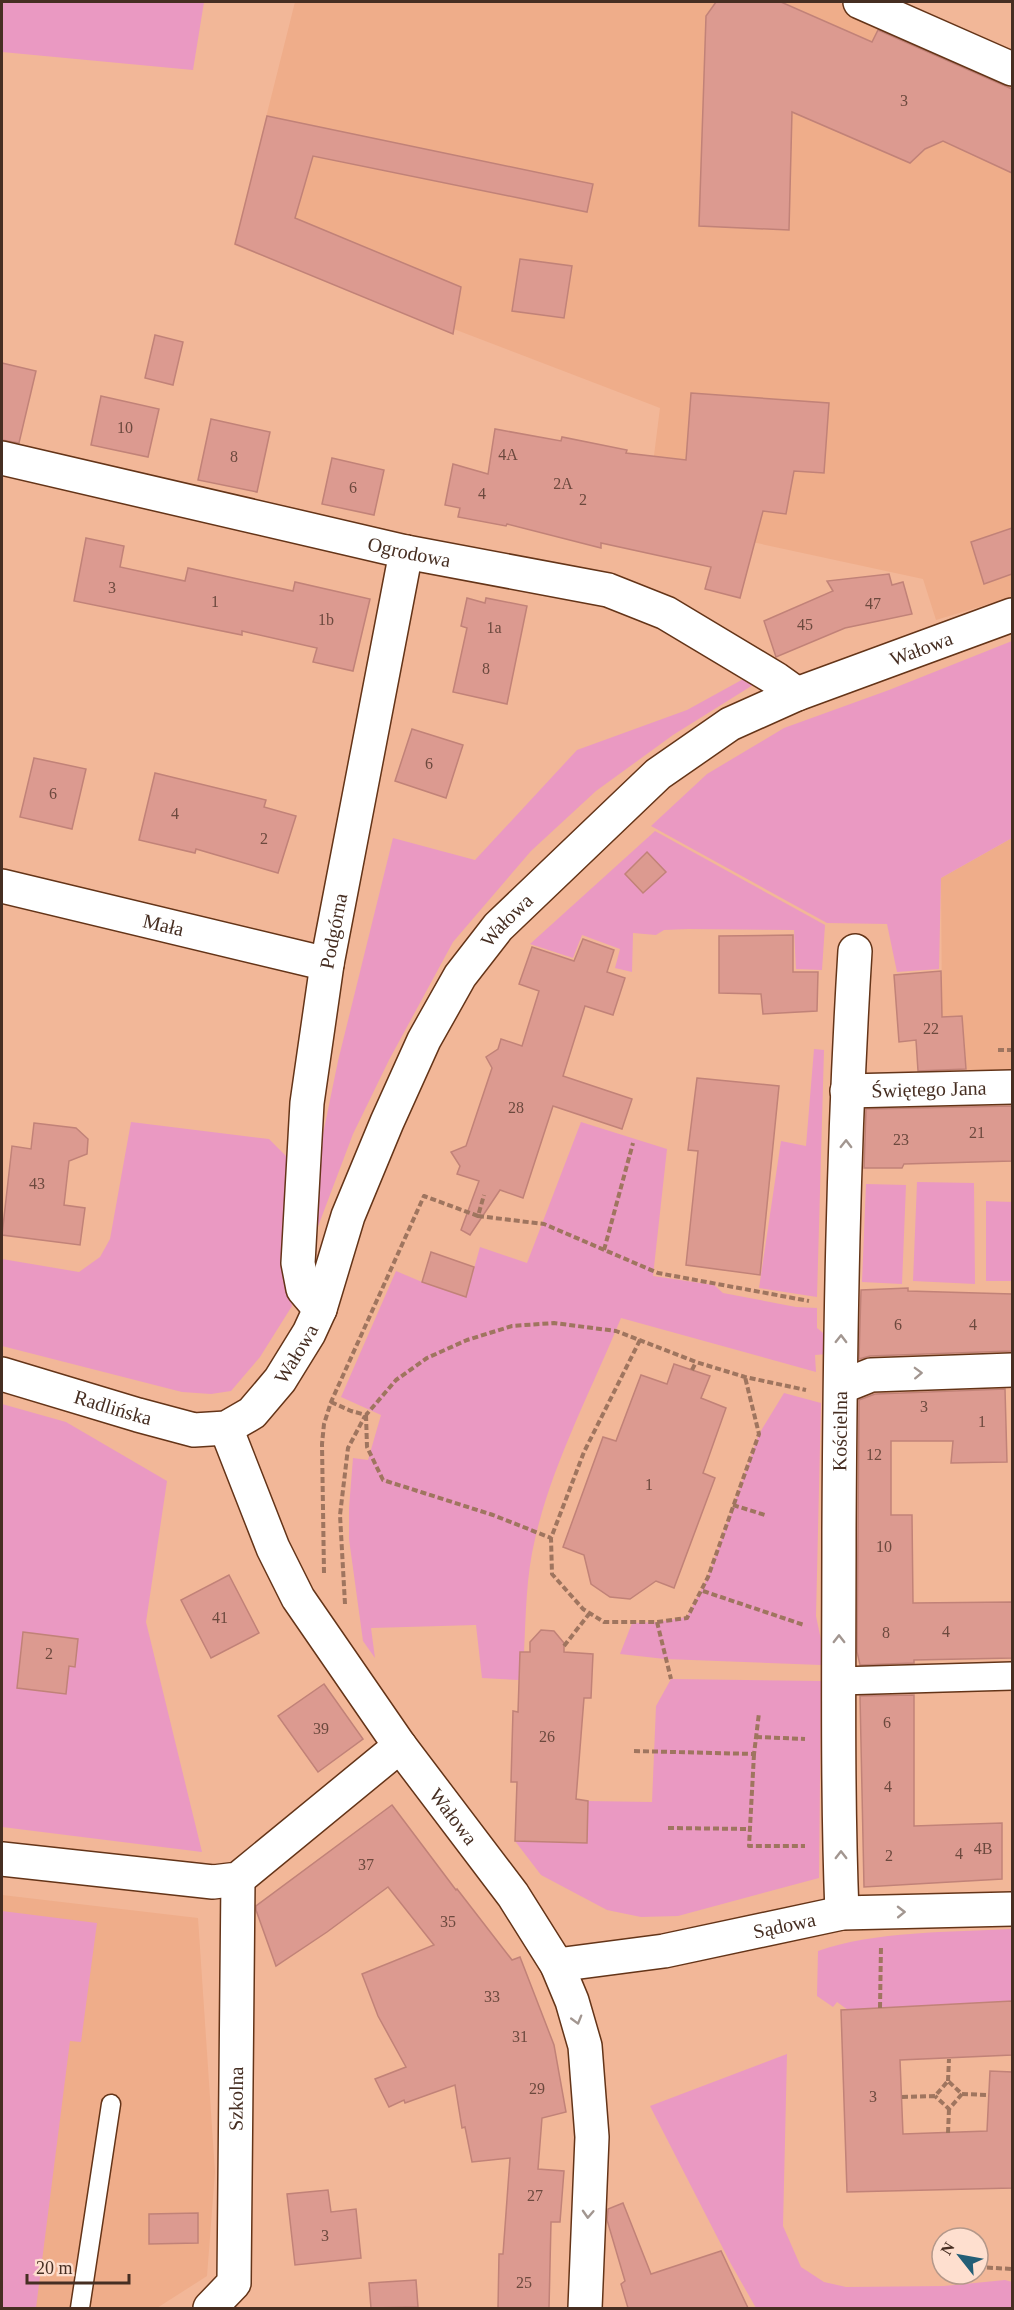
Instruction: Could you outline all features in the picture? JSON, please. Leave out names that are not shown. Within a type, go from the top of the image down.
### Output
[{"type":"street","points":[[860,2],[1012,69]]},
{"type":"street","name":"Ogrodowa","points":[[2,458],[406,552],[608,590],[666,613],[797,694]]},
{"type":"street","name":"Podgórna","points":[[320,1309],[303,1289],[298,1263],[307,1103],[327,964],[406,552]]},
{"type":"street","name":"Wałowa","points":[[585,2308],[592,2137],[585,2046],[572,2001],[557,1965],[513,1895],[400,1746],[298,1598],[273,1548],[226,1428],[252,1413],[266,1398],[309,1334],[320,1309],[348,1216],[424,1040],[460,976],[498,927],[658,774],[730,724],[797,694],[1012,615]]},
{"type":"street","name":"Mała","points":[[2,886],[327,964]]},
{"type":"street","name":"Kościelna","points":[[842,1913],[839,1681],[828,1389],[855,951]]},
{"type":"street","name":"Świętego Jana","points":[[847,1091],[1012,1087]]},
{"type":"street","points":[[828,1389],[871,1375],[1012,1370]]},
{"type":"street","name":"Radlińska","points":[[2,1374],[177,1426],[194,1430],[226,1428]]},
{"type":"street","points":[[839,1681],[1012,1676]]},
{"type":"street","points":[[2,1859],[213,1882],[238,1879],[400,1746]]},
{"type":"street","name":"Szkolna","points":[[210,2308],[234,2283],[238,1879]]},
{"type":"street","name":"Sądowa","points":[[557,1965],[664,1951],[842,1913],[1012,1909]]},
{"type":"lane","points":[[80,2308],[111,2104]]},
{"type":"path","points":[[998,1050],[1012,1050]]},
{"type":"path","points":[[604,1250],[633,1143]]},
{"type":"path","points":[[478,1216],[484,1195]]},
{"type":"path","points":[[324,1577],[322,1444],[324,1424],[424,1196],[478,1216],[544,1224],[658,1273],[810,1301]]},
{"type":"path","points":[[346,1614],[340,1515],[348,1448],[366,1415],[396,1380],[427,1358],[467,1340],[512,1326],[554,1323],[615,1332],[696,1362],[745,1377],[828,1389]]},
{"type":"path","points":[[640,1340],[584,1452],[551,1538],[552,1574],[583,1610],[604,1622],[657,1622],[687,1618],[703,1591],[759,1434],[745,1377]]},
{"type":"path","points":[[692,1370],[696,1362]]},
{"type":"path","points":[[332,1402],[366,1415]]},
{"type":"path","points":[[366,1415],[367,1447],[383,1480],[493,1515],[551,1538]]},
{"type":"path","points":[[733,1505],[765,1515]]},
{"type":"path","points":[[703,1591],[788,1620]]},
{"type":"path","points":[[564,1646],[589,1614]]},
{"type":"path","points":[[657,1622],[671,1679]]},
{"type":"path","points":[[759,1713],[754,1754],[749,1846],[805,1847],[805,1836]]},
{"type":"path","points":[[756,1737],[805,1738],[805,1749]]},
{"type":"path","points":[[634,1751],[754,1754]]},
{"type":"path","points":[[668,1828],[750,1829]]},
{"type":"path","points":[[880,2008],[881,1938]]},
{"type":"path","points":[[935,2096],[948,2081],[949,2059]]},
{"type":"path","points":[[948,2081],[962,2094],[989,2095]]},
{"type":"path","points":[[948,2133],[949,2109],[962,2094]]},
{"type":"path","points":[[902,2097],[935,2096],[949,2109]]},
{"type":"path","points":[[990,2268],[1012,2269]]},
{"type":"shaded area","points":[[2,2],[204,2],[193,70],[2,52]]},
{"type":"shaded area","points":[[295,2],[837,2],[874,16],[1012,82],[1012,597],[936,620],[923,579],[646,519],[660,408],[234,245]]},
{"type":"shaded area","points":[[1012,641],[1012,838],[941,878],[939,969],[897,972],[887,924],[827,923],[651,826],[707,774],[784,728],[889,690]]},
{"type":"shaded area","points":[[747,677],[753,685],[673,735],[596,791],[531,851],[453,942],[389,1060],[353,1134],[308,1253],[312,1179],[338,1061],[393,838],[475,860],[577,750],[687,710]]},
{"type":"shaded area","points":[[655,831],[825,925],[822,970],[796,969],[794,930],[688,929],[664,930],[656,935],[633,933],[632,972],[615,968],[620,949],[582,935],[573,958],[530,944]]},
{"type":"shaded area","points":[[1012,838],[1012,1087],[967,1073],[962,1016],[942,1017],[941,878]]},
{"type":"shaded area","points":[[814,1049],[824,1050],[817,1297],[759,1288],[781,1141],[806,1146]]},
{"type":"shaded area","points":[[131,1122],[269,1139],[291,1161],[289,1291],[292,1306],[260,1357],[231,1391],[211,1394],[182,1392],[2,1346],[2,1259],[79,1272],[100,1257],[110,1239]]},
{"type":"shaded area","points":[[581,1122],[667,1149],[653,1276],[714,1285],[723,1293],[796,1307],[817,1308],[817,1328],[828,1337],[827,1354],[815,1355],[816,1372],[621,1318],[562,1455],[542,1511],[530,1567],[524,1652],[520,1652],[519,1680],[482,1678],[476,1625],[371,1628],[375,1658],[363,1641],[349,1539],[349,1508],[353,1458],[368,1460],[381,1415],[341,1397],[396,1271],[466,1297],[480,1247],[527,1263]]},
{"type":"shaded area","points":[[917,1182],[974,1183],[975,1284],[913,1281]]},
{"type":"shaded area","points":[[866,1184],[906,1185],[902,1284],[862,1282]]},
{"type":"shaded area","points":[[986,1201],[1012,1202],[1012,1281],[986,1281]]},
{"type":"shaded area","points":[[784,1393],[821,1403],[816,1616],[821,1640],[821,1665],[665,1659],[620,1654],[632,1623],[687,1617],[708,1577],[759,1434]]},
{"type":"shaded area","points":[[2,1404],[66,1422],[167,1481],[146,1622],[202,1852],[2,1827]]},
{"type":"shaded area","points":[[671,1679],[821,1681],[819,1878],[678,1916],[641,1917],[607,1910],[541,1875],[515,1841],[587,1843],[588,1801],[652,1802],[656,1706]]},
{"type":"shaded area","points":[[2,1895],[198,1918],[215,2172],[207,2276],[157,2308],[2,2308]]},
{"type":"shaded area","points":[[2,1911],[97,1923],[81,2042],[70,2041],[36,2308],[2,2308]]},
{"type":"shaded area","points":[[1012,1929],[1012,2001],[848,2010],[837,2002],[833,2007],[817,1996],[818,1951],[840,1944],[888,1936]]},
{"type":"shaded area","points":[[787,2054],[783,2226],[801,2267],[824,2282],[846,2287],[990,2286],[990,2281],[1005,2280],[1012,2282],[1012,2308],[756,2308],[650,2106]]},
{"type":"building","points":[[716,2],[781,2],[872,42],[878,30],[1012,89],[1012,173],[943,141],[925,149],[910,163],[792,112],[789,230],[699,226],[706,16]]},
{"type":"building","points":[[267,116],[593,184],[587,212],[313,156],[295,218],[461,287],[453,334],[235,244]]},
{"type":"building","points":[[520,259],[572,266],[564,318],[512,311]]},
{"type":"building","points":[[155,335],[183,342],[173,385],[145,378]]},
{"type":"building","points":[[2,363],[36,371],[19,443],[2,440]]},
{"type":"building","points":[[691,393],[829,403],[824,473],[794,471],[786,514],[763,511],[740,598],[705,589],[711,567],[601,543],[601,548],[507,524],[506,526],[458,517],[460,508],[445,505],[453,464],[488,474],[495,429],[561,441],[562,437],[627,450],[626,453],[686,460]]},
{"type":"building","points":[[101,396],[159,409],[148,457],[91,445]]},
{"type":"building","points":[[211,419],[270,432],[257,492],[198,480]]},
{"type":"building","points":[[332,458],[384,470],[374,515],[322,504]]},
{"type":"building","points":[[1012,528],[1012,574],[984,584],[971,542]]},
{"type":"building","points":[[86,538],[124,546],[120,567],[185,581],[188,568],[293,591],[295,582],[370,599],[353,671],[313,662],[317,648],[242,631],[242,635],[74,601]]},
{"type":"building","points":[[889,574],[892,585],[903,582],[912,614],[845,628],[776,657],[764,621],[833,591],[827,581]]},
{"type":"building","points":[[467,598],[485,603],[486,598],[527,606],[507,704],[453,692],[467,628],[461,626]]},
{"type":"building","points":[[412,729],[463,745],[446,798],[395,781]]},
{"type":"building","points":[[34,758],[86,769],[72,829],[20,817]]},
{"type":"building","points":[[155,773],[266,800],[264,807],[296,816],[278,873],[196,849],[195,853],[139,840]]},
{"type":"building","points":[[647,852],[666,872],[643,893],[625,874]]},
{"type":"building","points":[[793,935],[793,972],[818,972],[817,1011],[763,1014],[761,994],[719,993],[719,936]]},
{"type":"building","points":[[583,939],[614,950],[607,972],[625,978],[613,1015],[585,1006],[563,1076],[632,1099],[622,1129],[553,1106],[523,1198],[500,1190],[470,1235],[461,1230],[479,1181],[457,1174],[460,1166],[451,1152],[466,1146],[492,1068],[486,1057],[498,1049],[501,1039],[522,1046],[539,991],[519,984],[532,947],[574,961]]},
{"type":"building","points":[[941,971],[942,1017],[962,1016],[966,1069],[918,1071],[916,1040],[899,1042],[894,975]]},
{"type":"building","points":[[697,1078],[779,1086],[760,1275],[686,1265],[698,1151],[688,1150]]},
{"type":"building","points":[[1012,1106],[1012,1161],[904,1164],[902,1168],[864,1168],[866,1109]]},
{"type":"building","points":[[34,1123],[76,1128],[88,1139],[87,1154],[69,1161],[64,1205],[85,1208],[80,1245],[2,1235],[12,1146],[31,1149]]},
{"type":"building","points":[[431,1252],[474,1267],[466,1297],[422,1282]]},
{"type":"building","points":[[908,1288],[908,1291],[1012,1294],[1012,1351],[870,1356],[859,1359],[861,1290]]},
{"type":"building","points":[[674,1364],[710,1376],[701,1398],[726,1408],[703,1473],[715,1478],[674,1588],[656,1581],[630,1599],[610,1597],[591,1584],[584,1555],[563,1547],[603,1437],[616,1441],[641,1375],[667,1384]]},
{"type":"building","points":[[1005,1389],[1007,1462],[951,1463],[953,1441],[891,1441],[891,1515],[912,1515],[913,1603],[1012,1602],[1012,1658],[914,1660],[914,1663],[860,1665],[857,1652],[859,1400],[875,1394]]},
{"type":"building","points":[[229,1575],[259,1633],[211,1658],[181,1600]]},
{"type":"building","points":[[541,1630],[554,1631],[564,1643],[564,1652],[593,1654],[591,1698],[584,1698],[576,1799],[588,1801],[587,1843],[515,1841],[517,1782],[511,1782],[513,1711],[518,1712],[520,1652],[530,1652],[530,1642]]},
{"type":"building","points":[[23,1632],[78,1639],[75,1667],[69,1666],[66,1694],[17,1688]]},
{"type":"building","points":[[324,1684],[363,1739],[318,1772],[278,1716]]},
{"type":"building","points":[[914,1695],[914,1826],[1002,1823],[1002,1879],[864,1887],[860,1696]]},
{"type":"building","points":[[392,1805],[512,1960],[520,1957],[554,2045],[566,2112],[542,2118],[538,2169],[564,2171],[560,2222],[551,2222],[549,2308],[498,2308],[499,2254],[503,2254],[510,2158],[472,2162],[465,2127],[462,2128],[455,2085],[405,2103],[404,2100],[389,2107],[375,2079],[406,2067],[378,2016],[362,1974],[434,1945],[388,1887],[276,1966],[256,1910],[256,1906]]},
{"type":"building","points":[[1012,2001],[1012,2055],[900,2060],[903,2134],[987,2131],[990,2071],[1012,2072],[1012,2188],[847,2192],[841,2010]]},
{"type":"building","points":[[328,2190],[331,2212],[356,2209],[361,2258],[295,2265],[287,2194]]},
{"type":"building","points":[[623,2203],[651,2274],[721,2251],[748,2308],[628,2308],[621,2284],[625,2281],[607,2220],[608,2209]]},
{"type":"building","points":[[198,2213],[198,2243],[149,2244],[149,2214]]},
{"type":"building","points":[[416,2280],[418,2307],[371,2308],[369,2283]]}]
